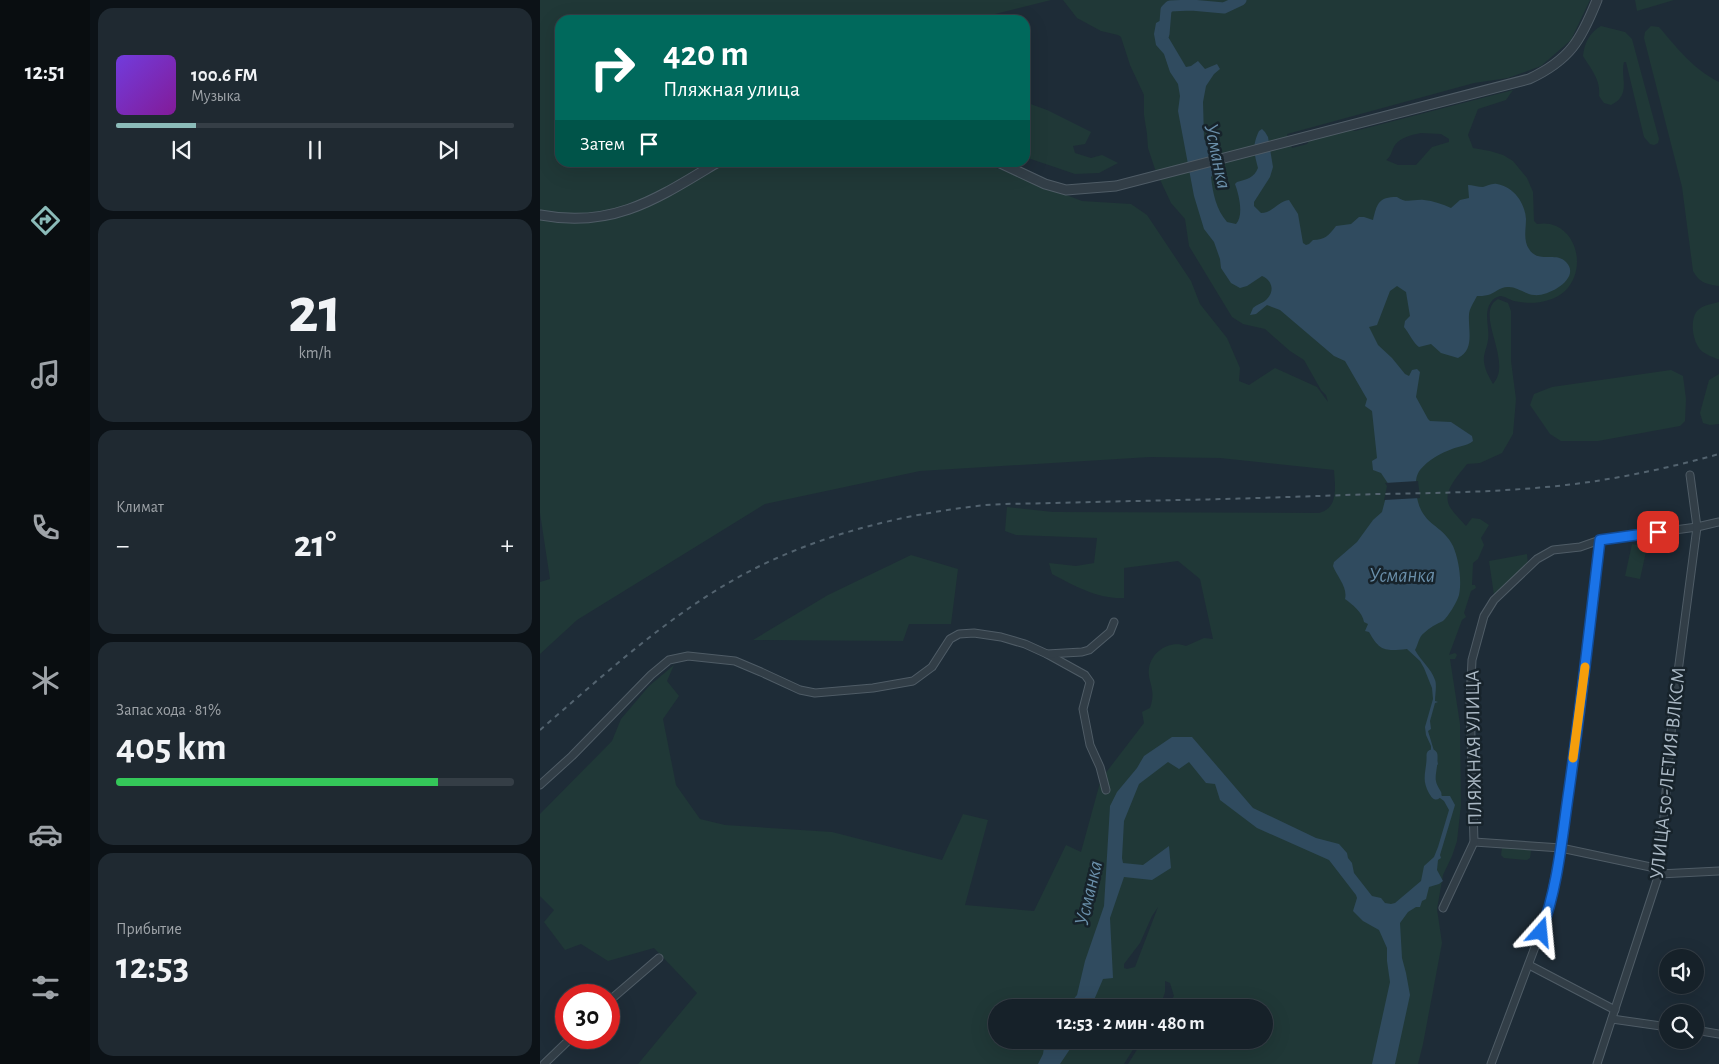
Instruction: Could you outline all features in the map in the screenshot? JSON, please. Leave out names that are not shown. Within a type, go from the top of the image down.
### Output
[{"type":"street","points":[[1009,167],[1045,184],[1066,190],[1116,186],[1529,78],[1550,69],[1566,56],[1577,43],[1598,0]]},
{"type":"street","points":[[540,215],[573,219],[595,218],[622,211],[646,203],[673,190],[710,167]]},
{"type":"street","name":"УЛИЦА 50-ЛЕТИЯ ВЛКСМ","points":[[1597,1064],[1659,871],[1673,710],[1697,527],[1690,475]]},
{"type":"street","name":"ПЛЯЖНАЯ УЛИЦА","points":[[1443,908],[1474,842],[1470,702],[1472,660],[1484,616],[1494,600],[1537,559],[1553,550],[1580,547],[1600,540],[1697,527],[1719,522]]},
{"type":"street","points":[[1491,1064],[1547,915],[1561,848],[1583,688],[1600,540]]},
{"type":"street","points":[[1047,654],[1089,650],[1110,632],[1114,622]]},
{"type":"street","points":[[540,786],[572,756],[650,675],[668,660],[688,656],[735,661],[800,690],[815,693],[873,688],[914,681],[932,666],[950,638],[959,634],[974,633],[1001,637],[1025,644],[1085,675],[1090,682],[1083,709],[1090,745],[1100,767],[1106,790]]},
{"type":"street","points":[[1474,842],[1561,848],[1659,871],[1719,871]]},
{"type":"street","points":[[620,992],[659,958]]},
{"type":"street","points":[[1528,965],[1615,1010]]},
{"type":"street","points":[[1612,1019],[1659,1026]]},
{"type":"street","points":[[1704,1032],[1719,1034]]},
{"type":"street","points":[[544,1064],[560,1049]]},
{"type":"green space","points":[[540,0],[1051,0],[991,15],[555,15],[555,167],[994,167],[1082,201],[1131,204],[1147,215],[1191,281],[1200,304],[1227,338],[1240,368],[1239,381],[1249,385],[1275,368],[1317,387],[1328,402],[1326,395],[1321,390],[1304,360],[1290,351],[1265,329],[1243,324],[1232,317],[1189,246],[1185,219],[1171,203],[1155,169],[1148,148],[1144,115],[1144,95],[1130,65],[1121,37],[1101,31],[1077,18],[1063,0],[1590,0],[1571,40],[1541,66],[1508,78],[1474,83],[1287,134],[1292,148],[1307,144],[1311,138],[1343,127],[1355,131],[1513,90],[1506,100],[1478,109],[1468,135],[1473,148],[1503,155],[1513,161],[1527,178],[1533,192],[1534,221],[1537,224],[1554,225],[1564,231],[1570,238],[1577,256],[1575,275],[1565,291],[1560,295],[1534,303],[1514,301],[1500,296],[1493,300],[1489,306],[1487,311],[1488,340],[1484,362],[1486,371],[1493,384],[1498,374],[1499,363],[1491,326],[1491,306],[1498,299],[1508,303],[1511,311],[1511,361],[1516,399],[1513,434],[1502,453],[1480,463],[1467,464],[1449,490],[1448,501],[1450,507],[1466,526],[1472,518],[1480,519],[1489,525],[1481,538],[1484,545],[1478,559],[1473,563],[1472,585],[1475,585],[1476,588],[1471,591],[1464,613],[1466,617],[1462,620],[1449,655],[1455,653],[1457,655],[1455,659],[1450,659],[1460,724],[1461,805],[1457,841],[1443,875],[1437,909],[1442,943],[1418,1064],[1128,1064],[1137,1049],[1273,1049],[1273,999],[1172,999],[1174,996],[1170,983],[1165,981],[1163,999],[988,999],[988,1049],[1133,1049],[1124,1064],[638,1064],[697,993],[654,948],[608,961],[581,944],[565,950],[544,922],[554,910],[540,896],[540,814],[612,741],[621,719],[649,686],[674,665],[667,681],[679,696],[663,719],[676,785],[700,819],[725,825],[832,832],[942,860],[963,814],[988,820],[965,905],[1034,911],[1066,845],[1081,852],[1101,779],[1144,723],[1142,712],[1150,708],[1153,695],[1149,668],[1154,657],[1163,648],[1168,646],[1186,646],[1204,638],[1213,639],[1200,579],[1178,561],[1124,568],[1124,598],[1095,594],[1052,574],[1049,563],[1076,566],[1094,563],[1097,538],[1016,535],[1005,531],[1007,507],[1053,512],[1319,513],[1330,506],[1333,501],[1335,489],[1334,470],[1220,458],[1150,457],[920,471],[765,504],[577,620],[540,654],[540,582],[550,579],[540,513]],"holes":[[[1421,133],[1441,134],[1449,139],[1449,142],[1432,147],[1416,165],[1398,165],[1386,160],[1395,145],[1407,137]],[[1158,907],[1135,967],[1124,968],[1124,964],[1140,943]]]},
{"type":"green space","points":[[1635,0],[1674,0],[1637,11]]},
{"type":"green space","points":[[1601,26],[1625,32],[1632,39],[1659,139],[1658,143],[1654,145],[1650,144],[1644,137],[1626,62],[1624,62],[1623,68],[1624,86],[1621,96],[1611,105],[1604,103],[1599,96],[1597,80],[1583,56],[1588,38]]},
{"type":"green space","points":[[1651,26],[1659,27],[1679,51],[1694,65],[1719,82],[1719,286],[1704,282],[1693,271],[1682,187],[1644,38],[1645,32]]},
{"type":"green space","points":[[1030,104],[1047,110],[1091,132],[1085,144],[1073,146],[1075,153],[1091,158],[1102,155],[1118,163],[1099,173],[1075,174],[1030,159]]},
{"type":"green space","points":[[1719,302],[1719,359],[1717,359],[1700,349],[1693,333],[1693,321],[1699,309]]},
{"type":"green space","points":[[1671,370],[1683,376],[1686,399],[1685,421],[1680,426],[1598,441],[1561,441],[1550,434],[1530,405],[1534,394],[1552,387]]},
{"type":"green space","points":[[1719,374],[1719,424],[1710,425],[1703,423],[1700,413],[1709,380]]},
{"type":"green space","points":[[1632,544],[1647,547],[1640,579],[1625,576]]},
{"type":"green space","points":[[1527,554],[1528,565],[1494,595],[1489,561]]},
{"type":"green space","points":[[911,555],[958,569],[951,624],[909,624],[903,641],[753,640],[828,595]]},
{"type":"green space","points":[[1505,845],[1529,847],[1531,851],[1530,858],[1527,860],[1504,858],[1501,855],[1502,848]]},
{"type":"water","points":[[1167,18],[1167,35],[1186,67],[1198,61],[1205,69],[1217,64],[1220,69],[1206,86],[1203,102],[1204,138],[1217,170],[1211,177],[1214,195],[1220,212],[1227,222],[1236,224],[1240,216],[1240,205],[1235,184],[1250,178],[1258,168],[1255,145],[1259,131],[1262,129],[1268,137],[1273,167],[1270,177],[1254,202],[1254,206],[1261,213],[1289,200],[1298,214],[1303,243],[1306,245],[1313,240],[1326,236],[1336,226],[1351,224],[1359,217],[1373,220],[1379,202],[1386,198],[1397,197],[1407,201],[1427,200],[1451,208],[1460,200],[1469,198],[1468,185],[1483,187],[1495,184],[1509,188],[1521,202],[1525,213],[1525,234],[1529,249],[1537,256],[1562,259],[1570,268],[1567,280],[1547,293],[1534,295],[1512,287],[1506,287],[1488,295],[1477,296],[1469,313],[1469,345],[1467,350],[1458,358],[1441,353],[1431,344],[1419,347],[1415,343],[1404,327],[1405,321],[1410,316],[1406,292],[1397,286],[1390,291],[1377,325],[1369,327],[1378,345],[1405,374],[1409,376],[1412,370],[1417,369],[1420,372],[1416,397],[1428,419],[1430,421],[1451,422],[1472,436],[1473,441],[1431,460],[1420,470],[1416,480],[1418,503],[1426,518],[1443,532],[1453,546],[1459,570],[1460,589],[1454,605],[1443,621],[1422,634],[1415,650],[1436,682],[1435,701],[1438,702],[1435,703],[1430,721],[1431,729],[1428,731],[1438,764],[1433,772],[1433,780],[1442,796],[1450,796],[1455,805],[1440,855],[1441,858],[1438,860],[1437,870],[1443,881],[1429,887],[1426,899],[1422,901],[1420,907],[1416,907],[1408,912],[1400,923],[1402,958],[1410,995],[1395,1064],[1372,1064],[1390,982],[1387,948],[1379,930],[1363,921],[1353,911],[1357,898],[1356,895],[1329,860],[1257,828],[1220,800],[1215,784],[1206,783],[1189,762],[1179,769],[1168,762],[1139,784],[1124,821],[1123,863],[1143,865],[1169,846],[1171,868],[1152,880],[1124,877],[1110,918],[1113,978],[1103,979],[1094,999],[1074,999],[1077,995],[1085,961],[1104,906],[1110,806],[1117,792],[1137,768],[1144,756],[1172,737],[1192,737],[1253,808],[1316,838],[1339,844],[1347,853],[1354,873],[1372,896],[1381,898],[1385,903],[1395,903],[1421,881],[1424,866],[1434,857],[1438,847],[1449,810],[1444,801],[1430,787],[1431,746],[1425,727],[1433,699],[1432,688],[1424,668],[1420,661],[1407,649],[1384,649],[1380,647],[1369,632],[1365,631],[1368,624],[1364,622],[1362,615],[1357,609],[1345,599],[1344,586],[1333,566],[1334,562],[1357,542],[1373,520],[1382,512],[1389,485],[1381,473],[1373,470],[1372,461],[1377,458],[1372,411],[1365,406],[1367,399],[1345,361],[1334,356],[1280,310],[1267,305],[1256,314],[1250,315],[1253,308],[1266,300],[1271,293],[1272,289],[1268,280],[1262,276],[1247,286],[1240,288],[1231,283],[1221,268],[1214,242],[1204,229],[1194,196],[1178,111],[1180,96],[1178,84],[1170,72],[1164,54],[1156,45],[1154,34],[1156,23]]},
{"type":"water","points":[[1044,1049],[1070,1049],[1060,1064],[1038,1064]]},
{"type":"pier","points":[[1418,481],[1420,498],[1384,500],[1387,486],[1385,483]]},
{"type":"waterway","name":"Усманка","points":[[1164,34],[1166,10],[1170,6],[1191,5],[1224,8],[1241,0]]},
{"type":"waterway","name":"Усманка","points":[[1432,755],[1430,779],[1436,794]]},
{"type":"railway","points":[[540,730],[624,658],[682,613],[713,592],[777,558],[825,539],[875,524],[951,509],[996,504],[1495,491],[1585,483],[1662,468],[1719,454]]},
{"type":"slow traffic","points":[[1573,758],[1585,667]]},
{"type":"route","points":[[1541,932],[1547,915],[1561,848],[1583,688],[1600,540],[1658,532]]}]
